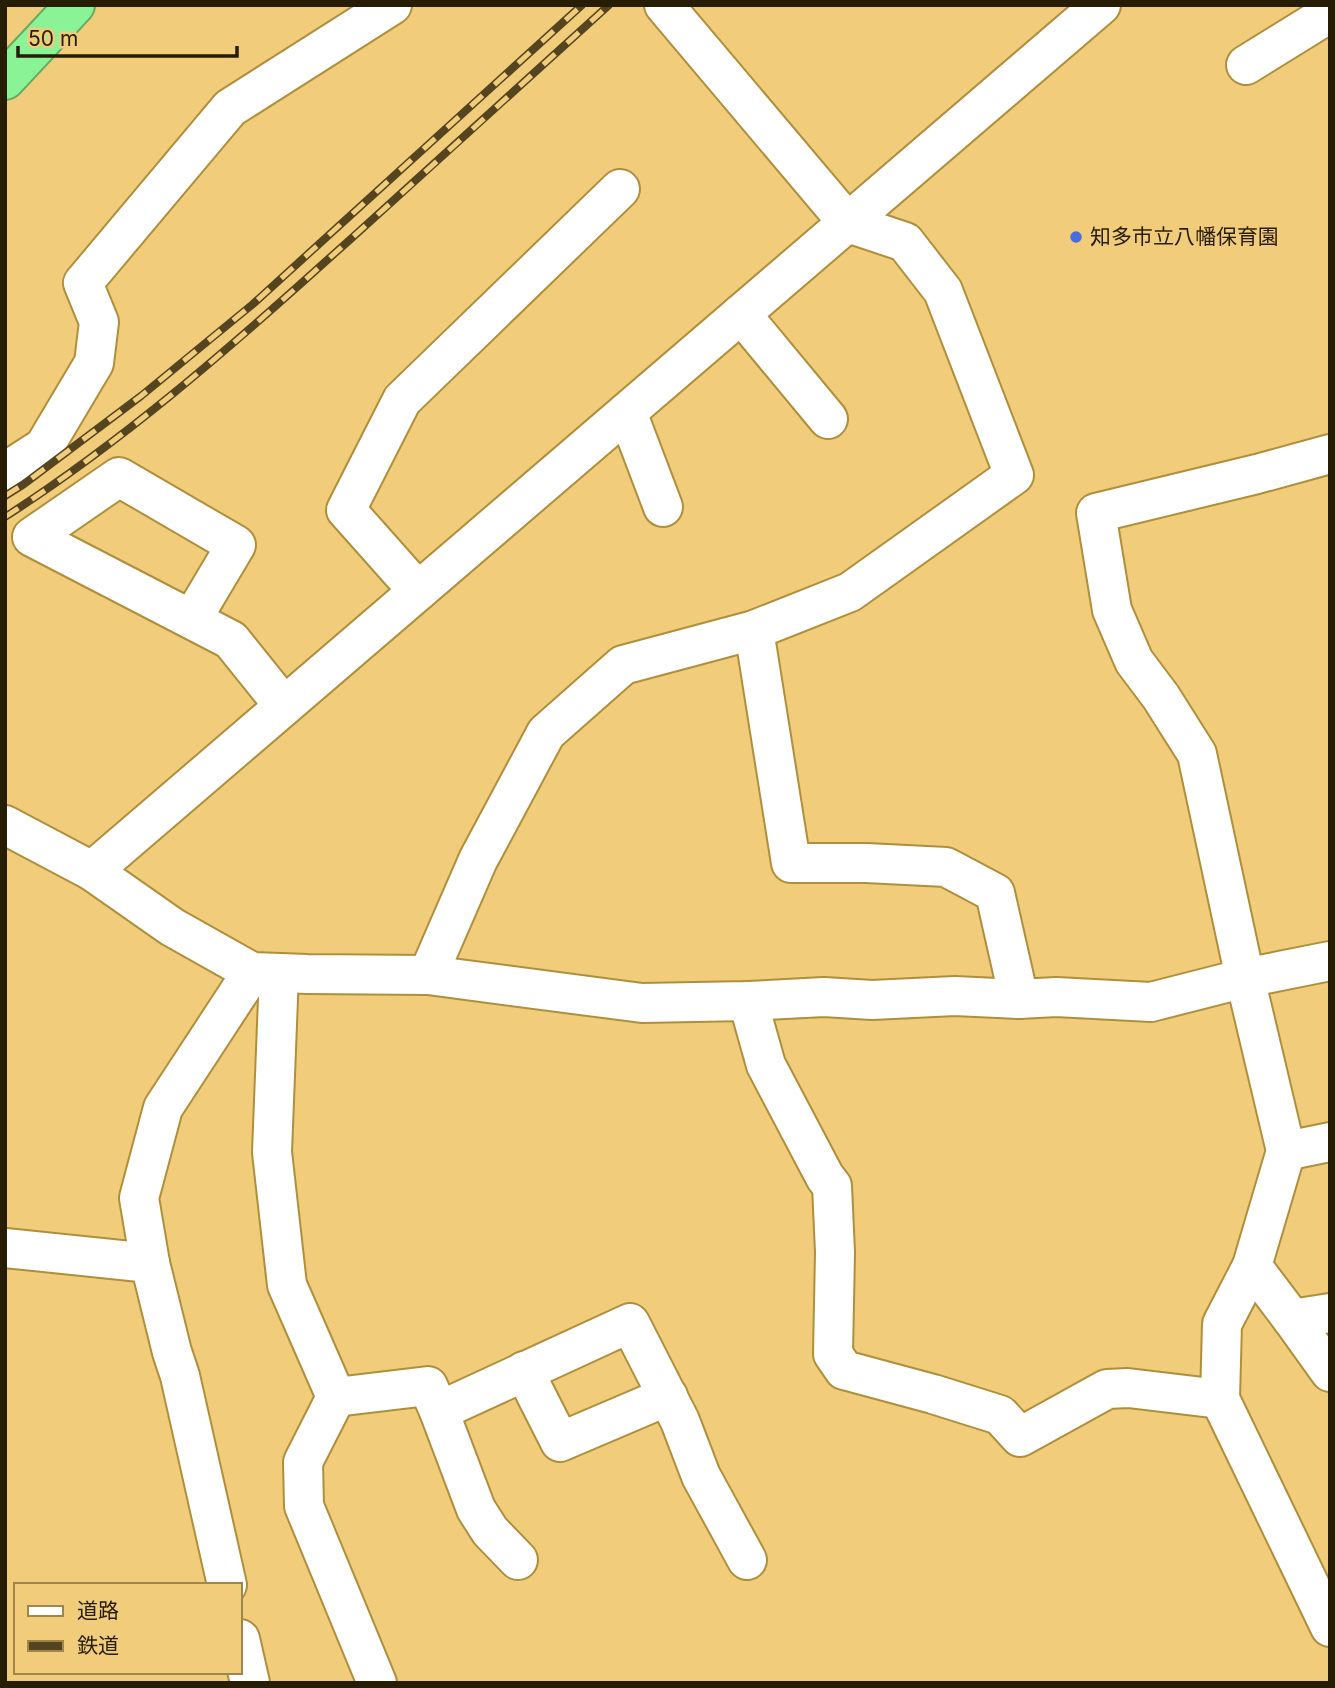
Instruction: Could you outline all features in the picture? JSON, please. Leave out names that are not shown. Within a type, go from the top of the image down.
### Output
[{"type":"highway","points":[[5,80],[75,5]]},
{"type":"street","points":[[5,472],[44,447],[94,363],[99,322],[83,283],[230,108],[392,5]]},
{"type":"street","points":[[428,975],[478,860],[546,733],[623,665],[754,630],[850,592],[1014,475],[943,291],[905,242],[848,223],[664,5]]},
{"type":"street","points":[[92,871],[1101,5]]},
{"type":"street","points":[[1246,65],[1330,13]]},
{"type":"street","points":[[418,591],[346,510],[402,400],[620,189]]},
{"type":"street","points":[[741,314],[828,419]]},
{"type":"street","points":[[627,411],[663,507]]},
{"type":"street","points":[[1330,454],[1096,513],[1112,610],[1133,661],[1161,697],[1197,754],[1245,978],[1286,1151],[1252,1266],[1222,1324],[1220,1399],[1330,1627]]},
{"type":"street","points":[[192,620],[236,545],[119,477],[32,537],[180,613],[192,620],[231,640],[284,706]]},
{"type":"street","points":[[754,630],[792,863],[946,867],[995,893],[1019,999]]},
{"type":"street","points":[[5,825],[92,871],[172,927],[266,972],[428,975],[642,1003],[824,997],[872,1000],[955,996],[1151,1002],[1245,978],[1330,961]]},
{"type":"street","points":[[228,1583],[180,1376],[150,1263],[139,1198],[163,1108],[266,972]]},
{"type":"street","points":[[266,972],[272,1152],[287,1285],[336,1397]]},
{"type":"street","points":[[748,1001],[766,1065],[832,1186],[835,1252],[833,1354],[844,1370],[1000,1415],[1020,1437],[1107,1389],[1128,1388],[1220,1399]]},
{"type":"street","points":[[1286,1151],[1330,1142]]},
{"type":"street","points":[[5,1248],[150,1263]]},
{"type":"street","points":[[1252,1266],[1330,1372]]},
{"type":"street","points":[[1292,1319],[1330,1313]]},
{"type":"street","points":[[439,1411],[630,1323],[680,1421],[701,1476],[747,1560]]},
{"type":"street","points":[[524,1371],[560,1442],[668,1396]]},
{"type":"street","points":[[336,1397],[428,1386],[476,1509],[490,1531],[519,1560]]},
{"type":"street","points":[[336,1397],[303,1462],[304,1506],[377,1683]]},
{"type":"street","points":[[242,1648],[250,1683]]},
{"type":"railway","points":[[5,496],[141,396],[253,304],[582,5]]},
{"type":"railway","points":[[5,517],[48,489],[130,428],[249,330],[609,5]]},
{"type":"place","name":"知多市立八幡保育園","points":[[1076,237]]}]
